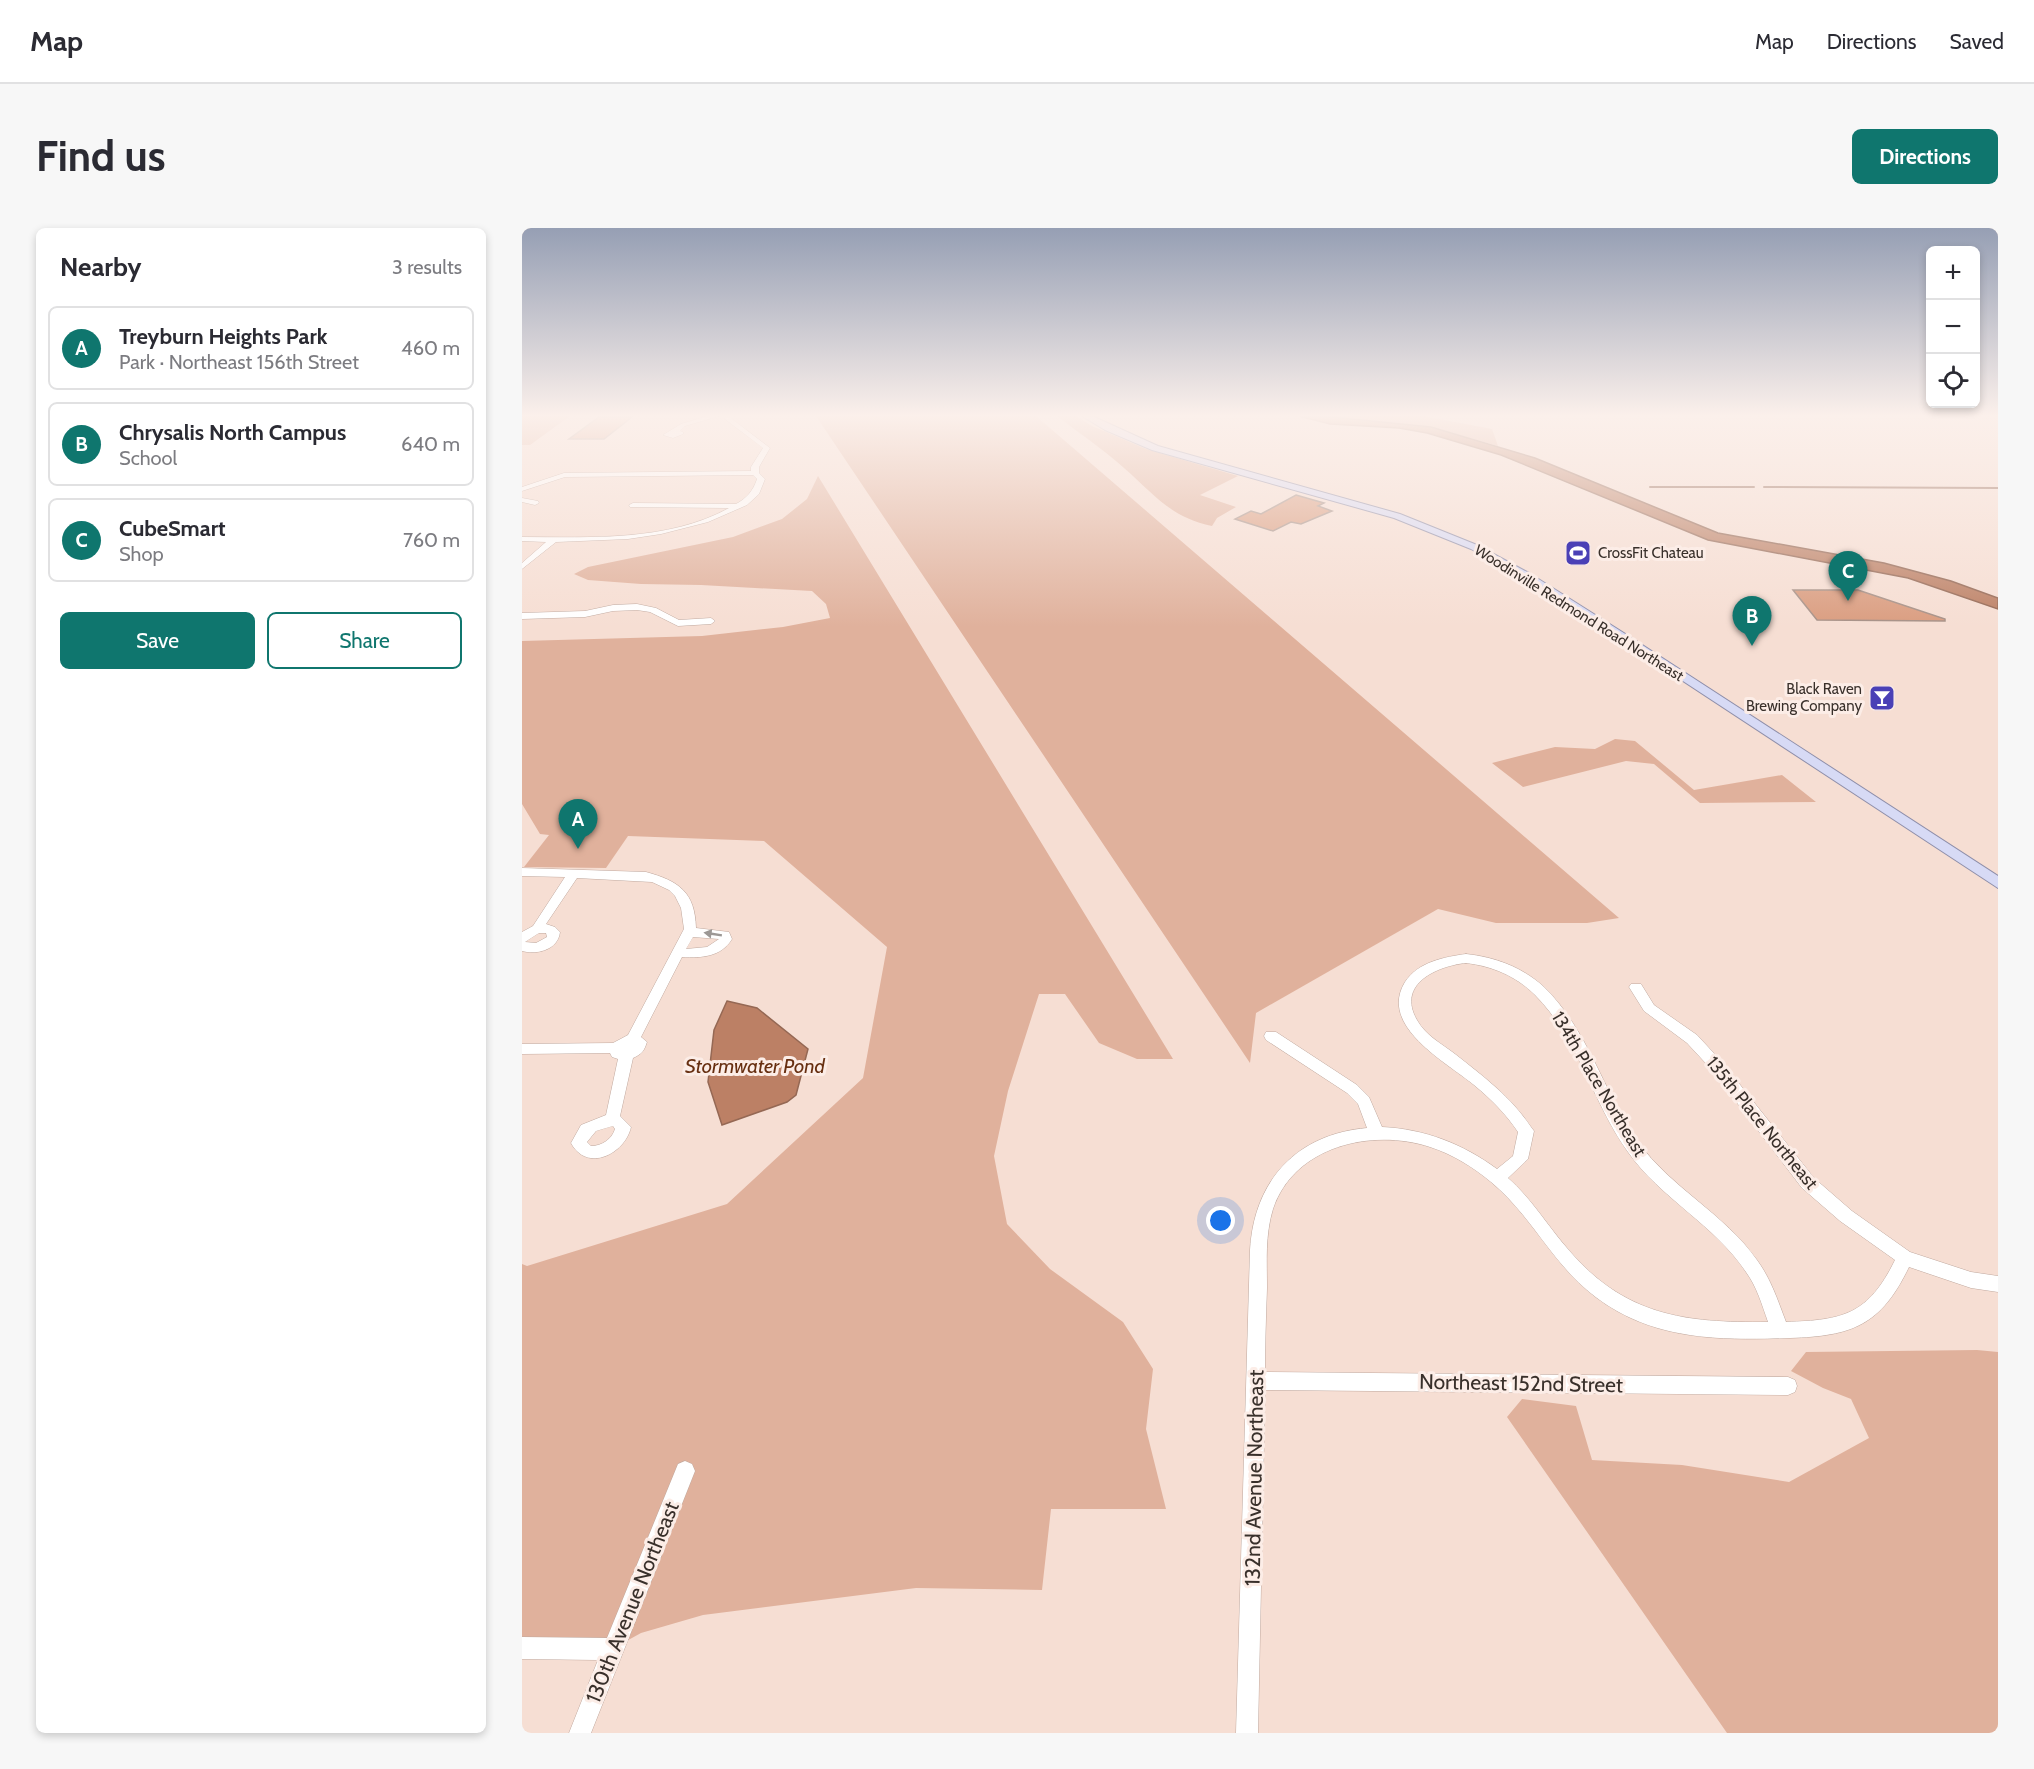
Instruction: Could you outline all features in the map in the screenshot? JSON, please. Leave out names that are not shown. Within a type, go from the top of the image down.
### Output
[{"type":"main road","name":"Woodinville Redmond Road Northeast","points":[[1291,486],[1397,516],[1474,547],[1525,575],[1998,883]]},
{"type":"street","points":[[522,539],[610,538],[673,529],[740,506],[750,499],[760,486]]},
{"type":"street","points":[[522,500],[535,503]]},
{"type":"street","points":[[633,505],[740,506]]},
{"type":"street","points":[[522,567],[554,539]]},
{"type":"street","points":[[522,616],[585,614],[614,608],[637,607],[653,610],[678,623],[711,621]]},
{"type":"street","points":[[522,872],[646,876],[664,880],[685,900],[690,913],[688,932],[633,1039],[621,1042],[616,1108],[611,1120]]},
{"type":"street","points":[[540,929],[539,925],[574,873]]},
{"type":"street","points":[[522,939],[528,933],[540,929],[553,930],[553,938],[540,947],[529,949],[522,946]]},
{"type":"street","points":[[678,953],[705,952],[719,948],[726,939],[724,935],[712,932],[688,932]]},
{"type":"street","name":"134th Place Northeast","points":[[1497,1178],[1520,1159],[1526,1131],[1517,1117],[1487,1087],[1424,1037],[1410,1021],[1405,1009],[1405,998],[1409,986],[1419,973],[1434,965],[1456,959],[1476,959],[1500,965],[1538,991],[1557,1012],[1576,1041],[1632,1146],[1650,1169],[1729,1239],[1747,1258],[1767,1293],[1780,1330]]},
{"type":"street","name":"135th Place Northeast","points":[[1636,987],[1649,1008],[1692,1039],[1717,1066],[1808,1183],[1846,1216],[1905,1258],[1971,1280],[1998,1284]]},
{"type":"street","points":[[1271,1036],[1352,1089],[1364,1101],[1377,1133]]},
{"type":"street","points":[[522,1049],[621,1052]]},
{"type":"street","name":"132nd Avenue Northeast","points":[[1247,1733],[1261,1222],[1274,1188],[1302,1157],[1324,1143],[1377,1133],[1409,1135],[1435,1141],[1466,1155],[1497,1178],[1572,1266],[1603,1293],[1637,1313],[1690,1328],[1745,1332],[1811,1330],[1847,1324],[1870,1311],[1897,1276],[1905,1258]]},
{"type":"street","name":"Northeast 152nd Street","points":[[1255,1381],[1788,1386]]},
{"type":"street","name":"130th Avenue Northeast","points":[[580,1733],[685,1471]]},
{"type":"street","points":[[522,1648],[612,1649]]},
{"type":"shaded area","points":[[813,486],[824,486],[1173,1059],[1137,1059],[1099,1043],[1065,994],[1039,994],[1008,1091],[994,1156],[1007,1224],[1050,1269],[1123,1322],[1153,1369],[1146,1429],[1166,1509],[1051,1509],[1042,1590],[916,1588],[703,1615],[641,1633],[612,1649],[522,1647],[522,1264],[527,1266],[727,1204],[863,1078],[887,947],[764,841],[628,836],[606,868],[524,867],[549,835],[540,834],[522,804],[522,641],[702,636],[783,627],[830,618],[826,604],[812,591],[641,584],[588,580],[574,574],[588,567],[733,537],[782,519],[807,499]]},
{"type":"shaded area","points":[[863,486],[1118,486],[1619,918],[1587,923],[1496,923],[1438,909],[1256,1013],[1250,1063]]},
{"type":"shaded area","points":[[1144,486],[1218,486],[1200,495],[1236,507],[1217,518],[1212,526],[1185,517],[1164,504]]},
{"type":"shaded area","points":[[1615,739],[1635,741],[1694,790],[1782,775],[1816,802],[1700,803],[1654,764],[1626,761],[1523,787],[1492,763],[1555,747],[1595,749]]},
{"type":"shaded area","points":[[1977,1350],[1998,1352],[1998,1733],[1727,1733],[1507,1417],[1522,1399],[1576,1406],[1592,1460],[1682,1465],[1789,1482],[1869,1438],[1851,1399],[1823,1388],[1791,1371],[1806,1352]]},
{"type":"water","points":[[1577,486],[1604,486],[1718,533],[1884,563],[1951,581],[1998,598],[1998,609],[1908,578],[1708,540]]},
{"type":"water","name":"Stormwater Pond","points":[[727,1001],[757,1008],[808,1049],[796,1095],[787,1102],[722,1125],[708,1082],[714,1030]]},
{"type":"building","points":[[1296,495],[1324,503],[1318,506],[1332,511],[1301,524],[1291,522],[1273,531],[1235,519],[1251,511],[1261,514]]},
{"type":"building","points":[[1793,590],[1858,590],[1945,619],[1945,621],[1817,620]]},
{"type":"waterway","points":[[1650,487],[1754,487]]},
{"type":"waterway","points":[[1764,487],[1998,488]]},
{"type":"place","name":"CrossFit Chateau","points":[[1578,553]]},
{"type":"place","name":"CubeSmart","points":[[1848,601]]},
{"type":"place","name":"Chrysalis North Campus","points":[[1752,646]]},
{"type":"place","name":"Black Raven Brewing Company","points":[[1882,698]]},
{"type":"place","name":"Treyburn Heights Park","points":[[578,849]]}]
